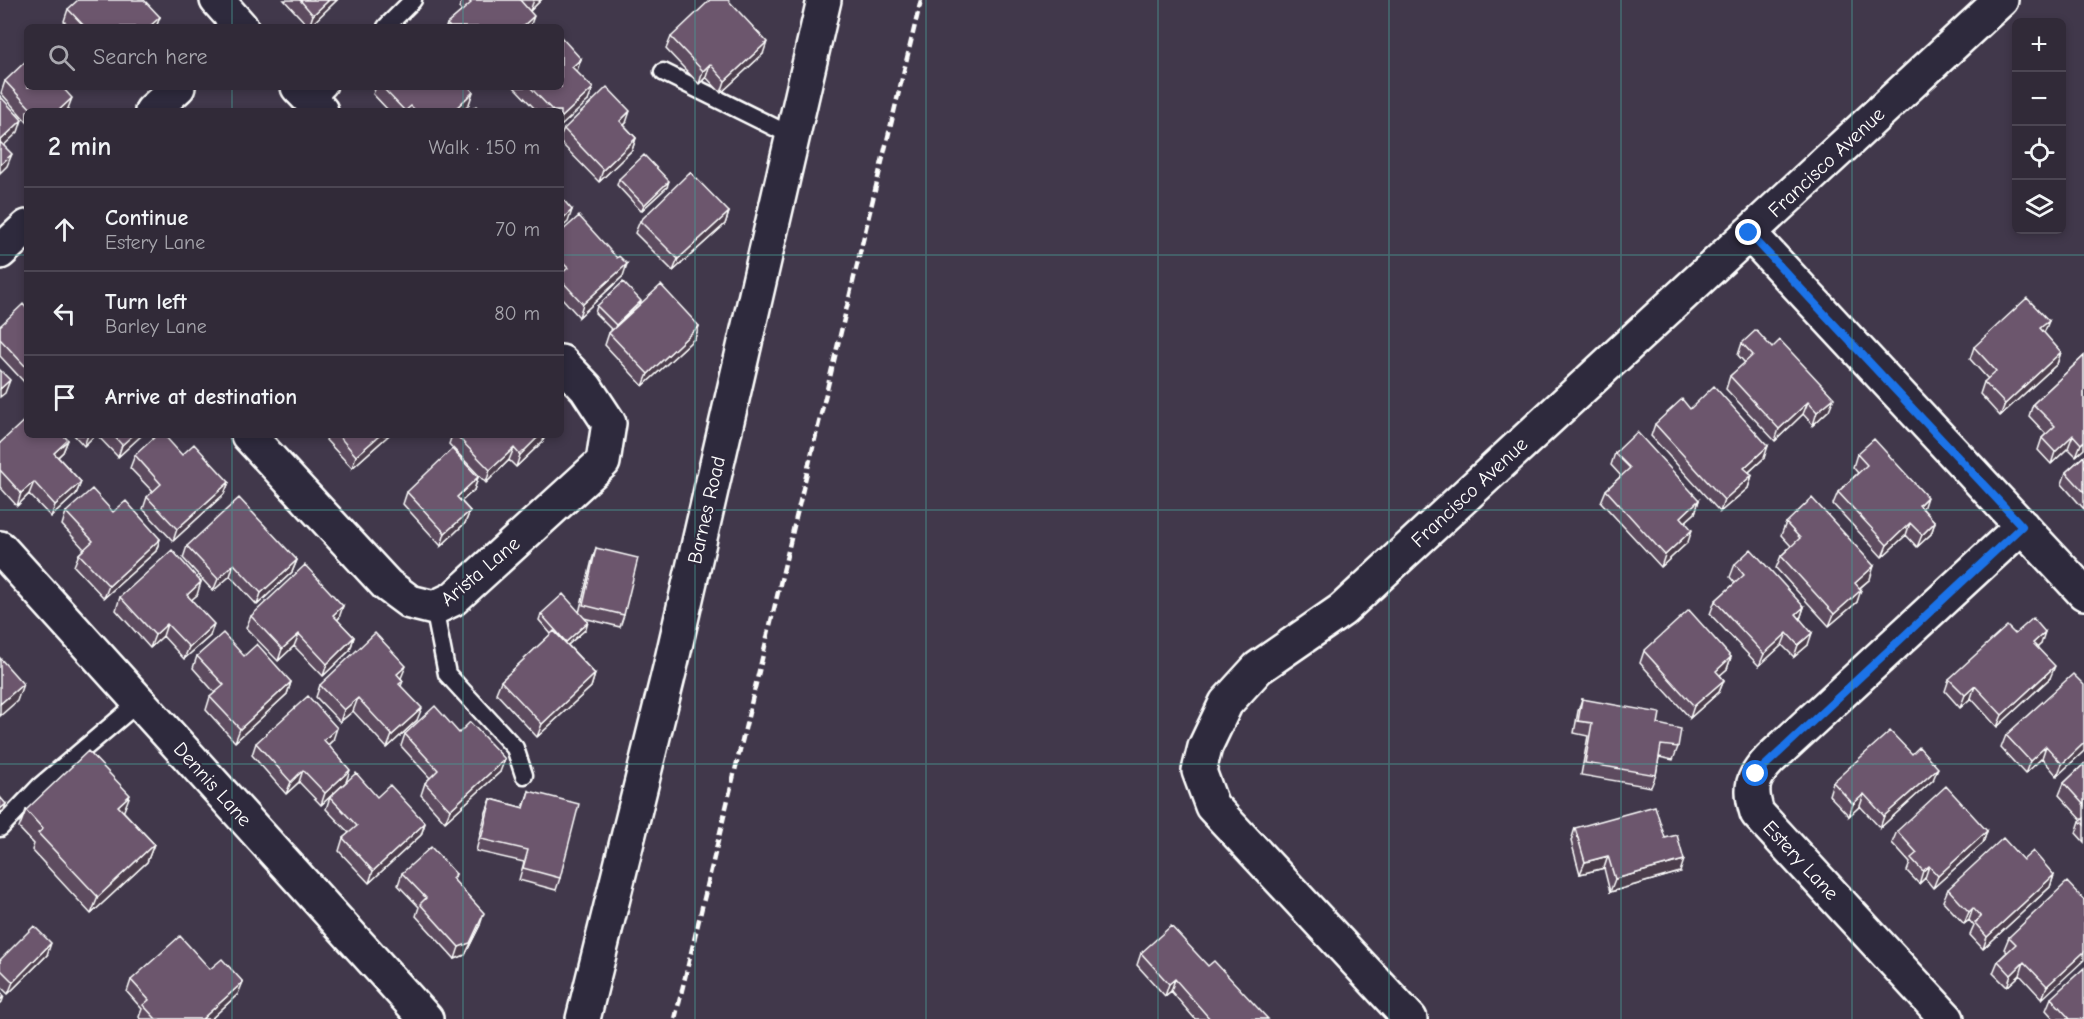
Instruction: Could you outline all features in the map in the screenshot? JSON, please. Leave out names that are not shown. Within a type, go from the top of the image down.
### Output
[{"type":"street","points":[[217,0],[238,24]]},
{"type":"street","name":"Barnes Road","points":[[583,1019],[670,668],[824,0]]},
{"type":"street","name":"Francisco Avenue","points":[[1410,1019],[1212,806],[1199,771],[1205,747],[1226,703],[1258,668],[1342,610],[2001,0]]},
{"type":"street","points":[[155,108],[175,90]]},
{"type":"street","points":[[0,252],[24,230]]},
{"type":"street","points":[[1749,233],[2084,593]]},
{"type":"street","name":"Arista Lane","points":[[251,438],[387,585],[410,602],[434,608],[453,599],[603,462],[609,423],[586,388],[564,365]]},
{"type":"street","name":"Estery Lane","points":[[1947,1019],[1757,813],[1751,794],[1756,774],[1770,759],[2022,526]]},
{"type":"street","name":"Dennis Lane","points":[[0,548],[426,1019]]},
{"type":"lane","points":[[390,24],[413,0]]},
{"type":"lane","points":[[663,72],[792,136]]},
{"type":"lane","points":[[434,608],[447,674],[515,748],[524,775]]},
{"type":"lane","points":[[0,828],[40,786],[139,702]]},
{"type":"building","points":[[78,0],[144,0],[160,17],[152,24],[82,24],[68,9]]},
{"type":"building","points":[[300,0],[329,0],[313,15]]},
{"type":"building","points":[[468,0],[520,0],[534,16],[525,24],[447,24],[471,3]]},
{"type":"building","points":[[710,0],[728,0],[767,42],[725,81],[710,64],[703,71],[671,37]]},
{"type":"building","points":[[564,40],[581,59],[572,67],[593,88],[564,115],[564,108],[550,108],[533,90],[564,90]]},
{"type":"building","points":[[24,63],[24,90],[65,90],[72,98],[61,108],[30,108],[5,81]]},
{"type":"building","points":[[607,87],[630,111],[620,121],[636,138],[603,170],[564,129]]},
{"type":"building","points":[[385,90],[471,90],[473,92],[456,108],[413,108],[411,106],[402,108]]},
{"type":"building","points":[[0,96],[22,120],[0,141]]},
{"type":"building","points":[[0,142],[12,154],[0,165]]},
{"type":"building","points":[[644,155],[669,181],[644,205],[619,179]]},
{"type":"building","points":[[690,172],[729,212],[678,259],[640,221]]},
{"type":"building","points":[[564,201],[572,210],[564,217]]},
{"type":"building","points":[[579,216],[617,258],[619,256],[627,264],[583,304],[564,283],[564,271],[568,268],[564,264],[564,229]]},
{"type":"building","points":[[623,282],[641,301],[616,325],[597,306]]},
{"type":"building","points":[[661,285],[699,326],[648,374],[609,333]]},
{"type":"building","points":[[2027,298],[2049,321],[2040,328],[2061,352],[2005,404],[1984,382],[1996,371],[1974,347]]},
{"type":"building","points":[[23,304],[24,365],[0,339],[0,326]]},
{"type":"building","points":[[1756,330],[1772,348],[1780,340],[1834,398],[1817,412],[1808,402],[1779,429],[1730,376],[1753,355],[1742,343]]},
{"type":"building","points":[[2084,356],[2084,441],[2081,444],[2073,435],[2055,452],[2042,438],[2055,426],[2033,404]]},
{"type":"building","points":[[0,370],[10,380],[0,389]]},
{"type":"building","points":[[1714,386],[1768,446],[1744,468],[1752,475],[1724,500],[1655,424],[1682,399],[1690,409]]},
{"type":"building","points":[[24,421],[24,438],[66,438],[68,440],[54,453],[81,482],[55,505],[34,482],[21,493],[0,470],[0,443]]},
{"type":"building","points":[[1637,432],[1699,500],[1681,517],[1692,530],[1665,555],[1606,490],[1630,468],[1615,453]]},
{"type":"building","points":[[116,438],[130,438],[122,445]]},
{"type":"building","points":[[154,438],[167,438],[182,455],[194,444],[229,482],[177,529],[147,497],[161,484],[135,455]]},
{"type":"building","points":[[341,438],[377,438],[356,456]]},
{"type":"building","points":[[459,438],[537,438],[520,455],[514,448],[490,470]]},
{"type":"building","points":[[1874,439],[1927,497],[1919,505],[1935,522],[1922,535],[1910,523],[1887,545],[1838,492],[1867,465],[1857,454]]},
{"type":"building","points":[[452,449],[478,477],[457,497],[470,511],[445,533],[407,492]]},
{"type":"building","points":[[2084,456],[2084,492],[2066,472]]},
{"type":"building","points":[[92,489],[113,512],[126,501],[160,539],[109,586],[79,554],[93,541],[66,512]]},
{"type":"building","points":[[239,498],[297,560],[261,593],[234,564],[218,579],[187,546]]},
{"type":"building","points":[[1812,498],[1874,566],[1855,583],[1861,590],[1834,614],[1781,556],[1800,538],[1786,523]]},
{"type":"building","points":[[596,548],[638,558],[624,615],[583,605]]},
{"type":"building","points":[[1751,549],[1804,607],[1796,614],[1812,633],[1798,645],[1787,633],[1764,654],[1715,601],[1744,575],[1735,564]]},
{"type":"building","points":[[172,550],[201,582],[187,595],[214,624],[189,647],[167,624],[155,635],[120,597]]},
{"type":"building","points":[[305,565],[343,606],[333,615],[354,637],[327,664],[299,634],[282,649],[251,616]]},
{"type":"building","points":[[563,594],[588,622],[566,642],[541,614]]},
{"type":"building","points":[[1689,610],[1731,657],[1716,671],[1724,680],[1694,706],[1644,651]]},
{"type":"building","points":[[2033,618],[2045,632],[2033,643],[2055,666],[2002,715],[1975,686],[1965,695],[1949,679],[2007,626],[2015,634]]},
{"type":"building","points":[[554,631],[595,674],[542,724],[501,681]]},
{"type":"building","points":[[223,633],[244,656],[257,644],[291,682],[240,729],[210,697],[224,685],[197,656]]},
{"type":"building","points":[[375,633],[406,666],[397,674],[403,681],[399,684],[422,708],[392,735],[358,698],[344,710],[320,685]]},
{"type":"building","points":[[0,658],[23,684],[0,704]]},
{"type":"building","points":[[2073,674],[2084,685],[2084,743],[2062,764],[2046,746],[2030,761],[2006,735]]},
{"type":"building","points":[[308,696],[337,728],[324,740],[350,770],[325,793],[303,770],[291,782],[256,743]]},
{"type":"building","points":[[1582,699],[1660,713],[1658,724],[1681,729],[1678,747],[1661,745],[1656,775],[1585,763],[1592,723],[1578,721]]},
{"type":"building","points":[[435,706],[459,733],[470,722],[505,759],[450,810],[425,783],[438,770],[405,734]]},
{"type":"building","points":[[1890,731],[1912,754],[1919,747],[1938,768],[1884,816],[1864,794],[1853,804],[1833,782]]},
{"type":"building","points":[[88,751],[130,795],[118,806],[154,844],[98,897],[38,833],[43,829],[26,810]]},
{"type":"building","points":[[2084,764],[2084,805],[2064,783]]},
{"type":"building","points":[[356,773],[377,797],[390,785],[425,823],[373,871],[343,838],[357,826],[330,797]]},
{"type":"building","points":[[1946,786],[1987,831],[1938,876],[1929,866],[1923,871],[1911,858],[1917,853],[1897,831]]},
{"type":"building","points":[[529,791],[579,804],[560,878],[523,868],[528,850],[481,839],[491,799],[524,808]]},
{"type":"building","points":[[0,797],[6,804],[0,809]]},
{"type":"building","points":[[1655,806],[1665,838],[1677,835],[1684,860],[1615,879],[1608,856],[1585,862],[1575,828]]},
{"type":"building","points":[[2003,838],[2023,860],[2033,851],[2054,875],[1987,937],[1975,923],[1981,917],[1973,908],[1969,912],[1948,889]]},
{"type":"building","points":[[431,847],[456,874],[452,878],[484,913],[470,943],[459,947],[420,904],[426,898],[402,873]]},
{"type":"building","points":[[2067,882],[2084,900],[2084,952],[2047,986],[2024,962],[2011,975],[1998,961],[2016,944],[2009,937]]},
{"type":"building","points":[[34,926],[51,943],[13,982],[0,969],[0,960]]},
{"type":"building","points":[[1171,926],[1208,966],[1214,961],[1268,1019],[1210,1019],[1175,979],[1169,984],[1141,953]]},
{"type":"building","points":[[180,936],[210,969],[222,959],[243,982],[202,1019],[156,1019],[143,1005],[149,1000],[131,980]]},
{"type":"building","points":[[2084,968],[2084,1019],[2070,1019],[2051,998]]},
{"type":"railway","points":[[675,1019],[921,0]]},
{"type":"route","points":[[1749,233],[2022,526],[1756,774]]}]
